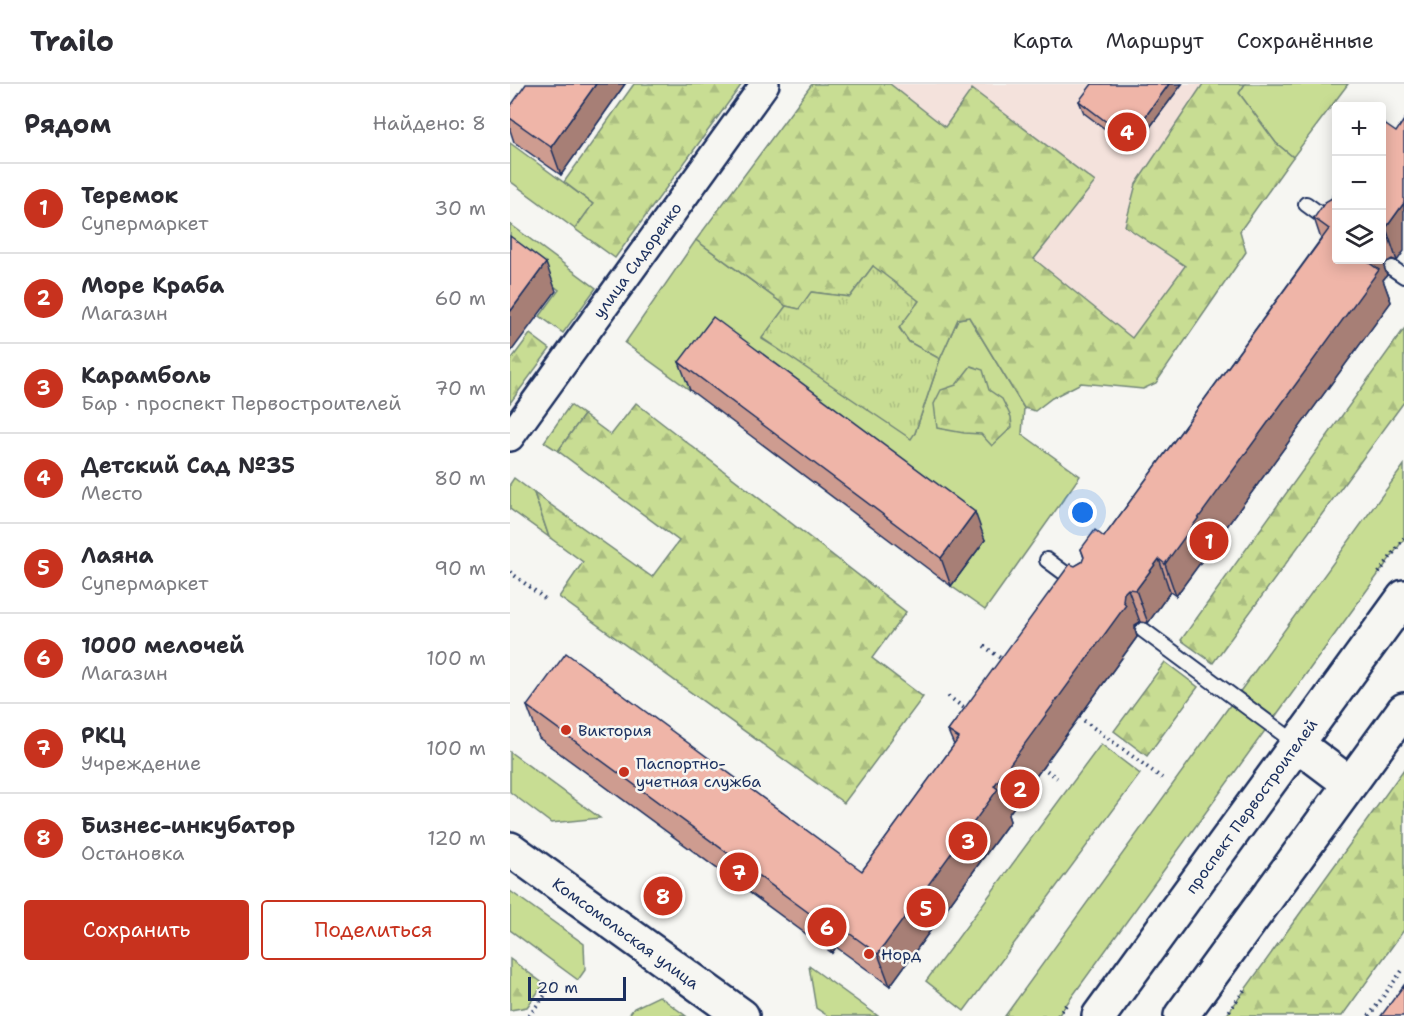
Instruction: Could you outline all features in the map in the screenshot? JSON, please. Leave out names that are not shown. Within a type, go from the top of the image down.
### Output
[{"type":"main road","name":"проспект Первостроителей","points":[[1099,1016],[1404,597]]},
{"type":"main road","points":[[1181,1016],[1404,710]]},
{"type":"main road","points":[[1296,744],[1350,784]]},
{"type":"main road","name":"Комсомольская улица","points":[[510,849],[742,1016]]},
{"type":"street","name":"улица Сидоренко","points":[[510,437],[765,84]]},
{"type":"lane","points":[[1306,204],[1332,223]]},
{"type":"lane","points":[[1392,268],[1404,276]]},
{"type":"lane","points":[[1047,560],[1087,589]]},
{"type":"lane","points":[[1143,630],[1296,744]]},
{"type":"path","points":[[510,573],[548,601]]},
{"type":"path","points":[[984,646],[1008,664]]},
{"type":"path","points":[[948,696],[972,714]]},
{"type":"path","points":[[1079,717],[1161,778]]},
{"type":"path","points":[[1042,768],[1057,778]]},
{"type":"path","points":[[1370,1016],[1404,968]]},
{"type":"path","points":[[529,1016],[558,978]]},
{"type":"shaded area","points":[[851,84],[1319,84],[1110,368]]},
{"type":"green space","points":[[634,84],[742,84],[615,258],[575,229],[593,204],[564,182]]},
{"type":"green space","points":[[812,84],[890,84],[945,127],[972,89],[1095,182],[1034,259],[1132,338],[1185,266],[1125,226],[1136,184],[1203,84],[1245,84],[1239,93],[1276,143],[1293,157],[1240,231],[1246,252],[1156,383],[1143,389],[1081,383],[1052,398],[1035,411],[1024,408],[969,317],[958,319],[940,359],[909,342],[899,327],[873,266],[850,297],[812,292],[799,309],[786,306],[696,240]]},
{"type":"green space","points":[[1245,84],[1348,84],[1334,102],[1332,102],[1332,105],[1293,157],[1276,143],[1239,93]]},
{"type":"green space","points":[[510,143],[593,204],[575,229],[510,181]]},
{"type":"green space","points":[[510,224],[596,288],[563,333],[540,316],[559,290],[510,253]]},
{"type":"green space","points":[[696,240],[786,306],[762,339],[915,433],[940,359],[958,319],[969,317],[1024,408],[1022,434],[1080,476],[985,610],[951,586],[985,540],[690,390],[625,343]]},
{"type":"green space","points":[[873,266],[919,301],[899,328],[909,342],[940,359],[911,439],[762,338],[786,306],[799,309],[811,292],[850,297]]},
{"type":"green space","points":[[1404,329],[1404,402],[1213,663],[1181,640]]},
{"type":"green space","points":[[530,334],[550,349],[510,403],[510,361]]},
{"type":"green space","points":[[971,366],[983,370],[989,390],[1002,399],[1011,417],[1012,427],[992,446],[981,434],[937,428],[934,404],[941,390],[956,385]]},
{"type":"green space","points":[[636,403],[906,612],[872,658],[923,697],[844,803],[559,597],[583,562],[549,537],[534,493],[652,577],[679,541],[558,451],[584,415],[611,435]]},
{"type":"green space","points":[[570,405],[584,415],[558,451],[544,442]]},
{"type":"green space","points":[[1404,465],[1404,539],[1058,1016],[1005,1016]]},
{"type":"green space","points":[[514,478],[534,493],[549,537],[510,509],[510,484]]},
{"type":"green space","points":[[1165,662],[1198,687],[1147,756],[1114,731]]},
{"type":"green space","points":[[1101,744],[1140,774],[964,1011],[926,981]]},
{"type":"green space","points":[[510,752],[600,818],[551,823],[510,792]]},
{"type":"green space","points":[[1404,769],[1404,930],[1342,1016],[1226,1016]]},
{"type":"green space","points":[[510,891],[584,944],[585,970],[578,980],[510,930]]},
{"type":"green space","points":[[510,959],[544,984],[527,1007],[510,1010]]},
{"type":"green space","points":[[809,966],[878,1016],[828,1016],[816,1008]]},
{"type":"green space","points":[[659,996],[686,1016],[628,1016],[634,1008]]},
{"type":"building","points":[[526,84],[596,84],[551,147],[510,118],[510,107]]},
{"type":"building","points":[[1092,84],[1169,84],[1129,139],[1079,101]]},
{"type":"building","points":[[1404,120],[1404,203],[1386,228],[1386,125],[1396,132]]},
{"type":"building","points":[[1332,198],[1332,264],[1371,264],[1379,270],[1165,564],[1159,559],[1136,590],[1128,589],[1124,593],[1123,601],[1126,605],[994,786],[998,789],[878,954],[824,915],[820,921],[527,706],[566,653],[862,871],[959,738],[948,731],[1070,564],[1075,566],[1082,562],[1084,557],[1081,549],[1095,530],[1104,537],[1329,229],[1314,218],[1325,202]]},
{"type":"building","points":[[510,236],[546,263],[510,312]]},
{"type":"building","points":[[713,317],[975,512],[941,558],[679,362]]},
{"type":"building","points":[[1404,985],[1404,1016],[1381,1016]]},
{"type":"place","name":"Детский Сад №35","points":[[1127,132]]},
{"type":"place","name":"Теремок","points":[[1209,541]]},
{"type":"place","name":"Виктория","points":[[566,730]]},
{"type":"place","name":"Паспортно- учетная служба","points":[[624,772]]},
{"type":"place","name":"Море Краба","points":[[1020,789]]},
{"type":"place","name":"Карамболь","points":[[968,841]]},
{"type":"place","name":"РКЦ","points":[[739,872]]},
{"type":"place","name":"Бизнес-инкубатор","points":[[663,896]]},
{"type":"place","name":"Лаяна","points":[[926,908]]},
{"type":"place","name":"1000 мелочей","points":[[827,927]]},
{"type":"place","name":"Норд","points":[[869,954]]}]
